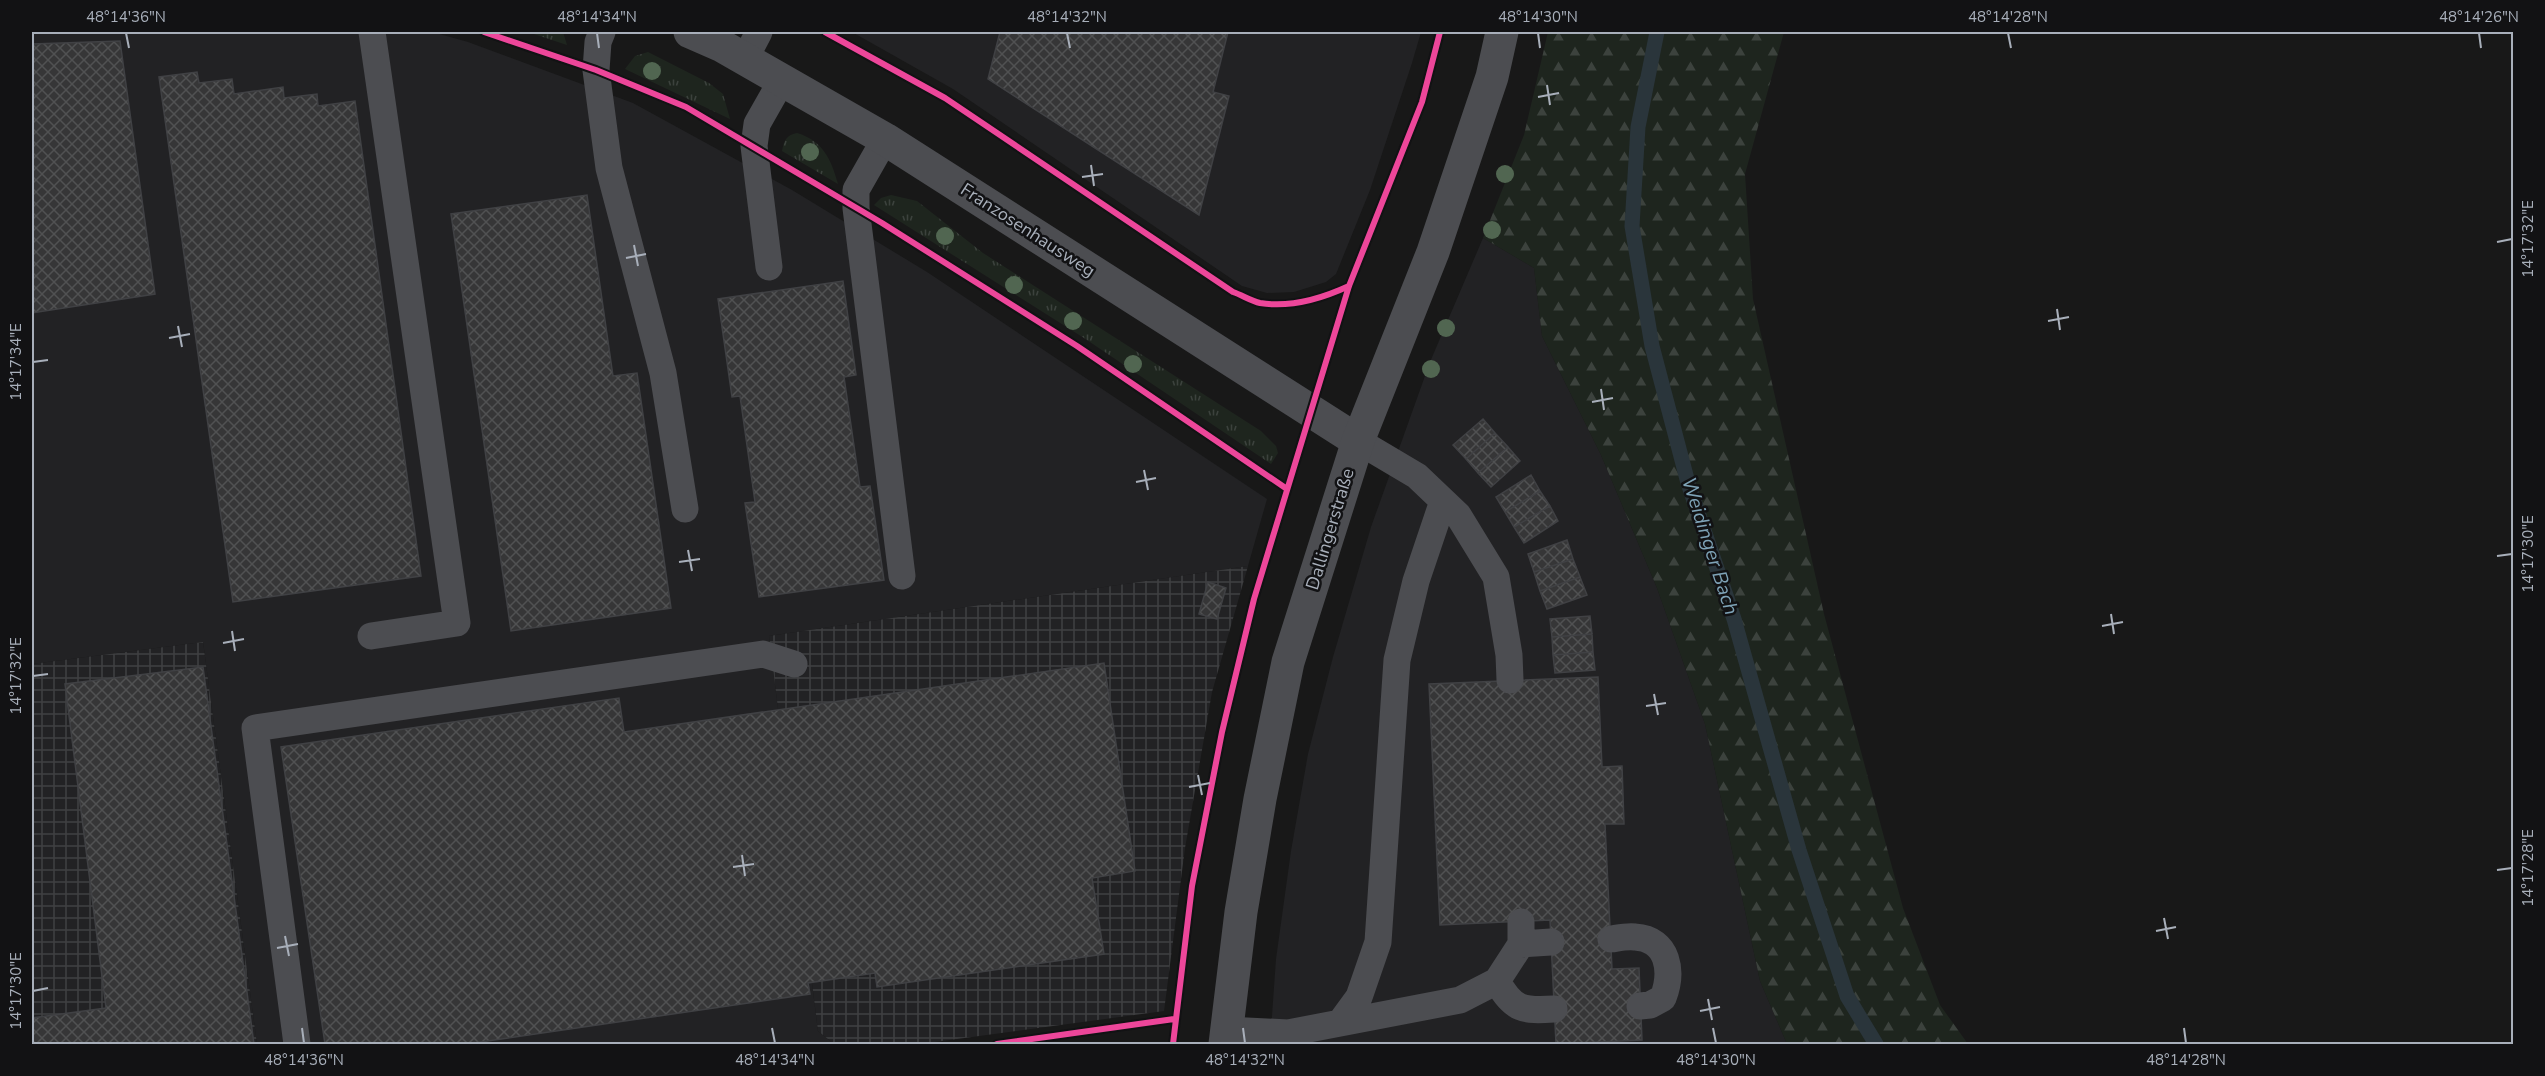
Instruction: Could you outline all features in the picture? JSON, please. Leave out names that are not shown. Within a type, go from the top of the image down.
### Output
[{"type":"street","name":"Dallingerstraße","points":[[1226,1037],[1243,901],[1260,799],[1288,662],[1358,441],[1433,252],[1492,76],[1502,32]]},
{"type":"street","name":"Franzosenhausweg","points":[[696,33],[752,45],[782,80],[885,139],[1358,441]]},
{"type":"lane","points":[[371,636],[457,623],[372,32]]},
{"type":"lane","points":[[602,32],[598,42],[596,70],[609,168],[663,373],[685,509]]},
{"type":"lane","points":[[769,267],[754,146],[758,124],[782,80]]},
{"type":"lane","points":[[885,139],[856,190],[856,208],[902,576]]},
{"type":"lane","points":[[1358,441],[1417,476],[1458,515],[1496,577],[1509,655],[1510,680]]},
{"type":"lane","points":[[1340,1023],[1359,997],[1378,942],[1397,660],[1416,581],[1443,501]]},
{"type":"lane","points":[[297,1044],[255,728],[763,654],[794,664]]},
{"type":"lane","points":[[1226,1037],[1288,1033],[1460,1000],[1497,981],[1521,933],[1551,942]]},
{"type":"lane","points":[[1611,939],[1636,936],[1657,945],[1667,962],[1669,981],[1663,998],[1650,1005],[1640,1006]]},
{"type":"lane","points":[[1497,981],[1505,995],[1519,1008],[1554,1009]]},
{"type":"shaded area","points":[[32,32],[432,32],[468,42],[633,103],[792,190],[927,272],[1267,499],[1248,566],[769,636],[818,1031],[834,1044],[257,1044],[203,642],[32,664]]},
{"type":"shaded area","points":[[852,32],[1421,32],[1370,190],[1336,274],[1326,282],[1294,292],[1267,293],[1242,286],[953,89]]},
{"type":"shaded area","points":[[1483,238],[1534,268],[1542,336],[1601,455],[1657,588],[1705,724],[1760,981],[1787,1044],[1270,1044],[1276,959],[1291,851],[1308,754],[1333,657],[1371,527],[1430,362]]},
{"type":"shaded area","points":[[1248,566],[1212,692],[1185,848],[1164,1011],[920,1044],[834,1044],[818,1031],[769,636]]},
{"type":"shaded area","points":[[203,642],[257,1044],[32,1044],[32,664]]},
{"type":"green space","points":[[528,32],[563,32],[567,45]]},
{"type":"green space","points":[[1548,32],[1784,32],[1745,174],[1753,299],[1824,614],[1903,908],[1940,1005],[1968,1044],[1787,1044],[1760,981],[1705,724],[1657,588],[1601,455],[1542,336],[1534,268],[1483,238],[1524,135]]},
{"type":"green space","points":[[648,52],[709,83],[723,94],[730,119],[625,69],[635,56]]},
{"type":"green space","points":[[797,133],[806,136],[825,152],[838,184],[782,151],[786,139]]},
{"type":"green space","points":[[891,195],[917,201],[983,253],[1261,431],[1276,446],[1278,453],[1271,464],[1084,338],[874,205],[881,198]]},
{"type":"building","points":[[1000,32],[1228,32],[1213,92],[1229,96],[1199,215],[988,79]]},
{"type":"building","points":[[120,41],[155,294],[32,313],[32,44]]},
{"type":"building","points":[[197,72],[199,83],[232,79],[234,94],[283,87],[284,98],[317,94],[318,106],[355,101],[421,576],[233,602],[159,77]]},
{"type":"building","points":[[587,195],[613,376],[637,373],[671,608],[511,631],[451,214]]},
{"type":"building","points":[[843,281],[856,375],[844,377],[860,487],[870,486],[884,580],[759,597],[745,503],[755,502],[740,396],[732,397],[718,299]]},
{"type":"building","points":[[1483,419],[1495,433],[1466,459],[1453,445]]},
{"type":"building","points":[[1495,433],[1508,447],[1478,473],[1466,459]]},
{"type":"building","points":[[1508,447],[1520,461],[1491,487],[1478,473]]},
{"type":"building","points":[[1531,475],[1540,491],[1505,512],[1496,497]]},
{"type":"building","points":[[1540,491],[1550,506],[1514,527],[1505,512]]},
{"type":"building","points":[[1550,506],[1558,521],[1524,543],[1514,527]]},
{"type":"building","points":[[1567,540],[1573,559],[1534,572],[1528,554]]},
{"type":"building","points":[[1573,559],[1580,577],[1540,591],[1534,572]]},
{"type":"building","points":[[1580,577],[1587,595],[1547,609],[1540,591]]},
{"type":"building","points":[[1208,582],[1226,588],[1217,619],[1199,614]]},
{"type":"building","points":[[1590,616],[1592,634],[1552,637],[1550,619]]},
{"type":"building","points":[[1592,634],[1593,652],[1553,655],[1552,637]]},
{"type":"building","points":[[1593,652],[1595,670],[1555,673],[1553,655]]},
{"type":"building","points":[[1104,663],[1135,871],[1092,878],[1104,954],[877,987],[875,973],[808,983],[810,994],[467,1044],[325,1044],[281,747],[619,698],[624,732]]},
{"type":"building","points":[[203,667],[254,1044],[32,1044],[32,1018],[106,1008],[65,684]]},
{"type":"building","points":[[1598,677],[1602,767],[1622,766],[1624,824],[1605,824],[1612,969],[1639,968],[1642,1040],[1556,1044],[1550,920],[1440,925],[1429,684]]},
{"type":"waterway","name":"Weidinger Bach","points":[[1657,32],[1638,127],[1632,226],[1652,346],[1688,483],[1734,619],[1799,850],[1847,996],[1876,1044]]},
{"type":"cycle path","points":[[484,32],[596,70],[686,107],[882,223],[1077,346],[1287,489]]},
{"type":"cycle path","points":[[825,32],[945,98],[1233,292],[1260,303],[1283,304],[1317,298],[1349,286]]},
{"type":"cycle path","points":[[1173,1044],[1192,886],[1222,732],[1254,599],[1349,286],[1422,102],[1440,32]]},
{"type":"cycle path","points":[[997,1044],[1174,1019]]}]
